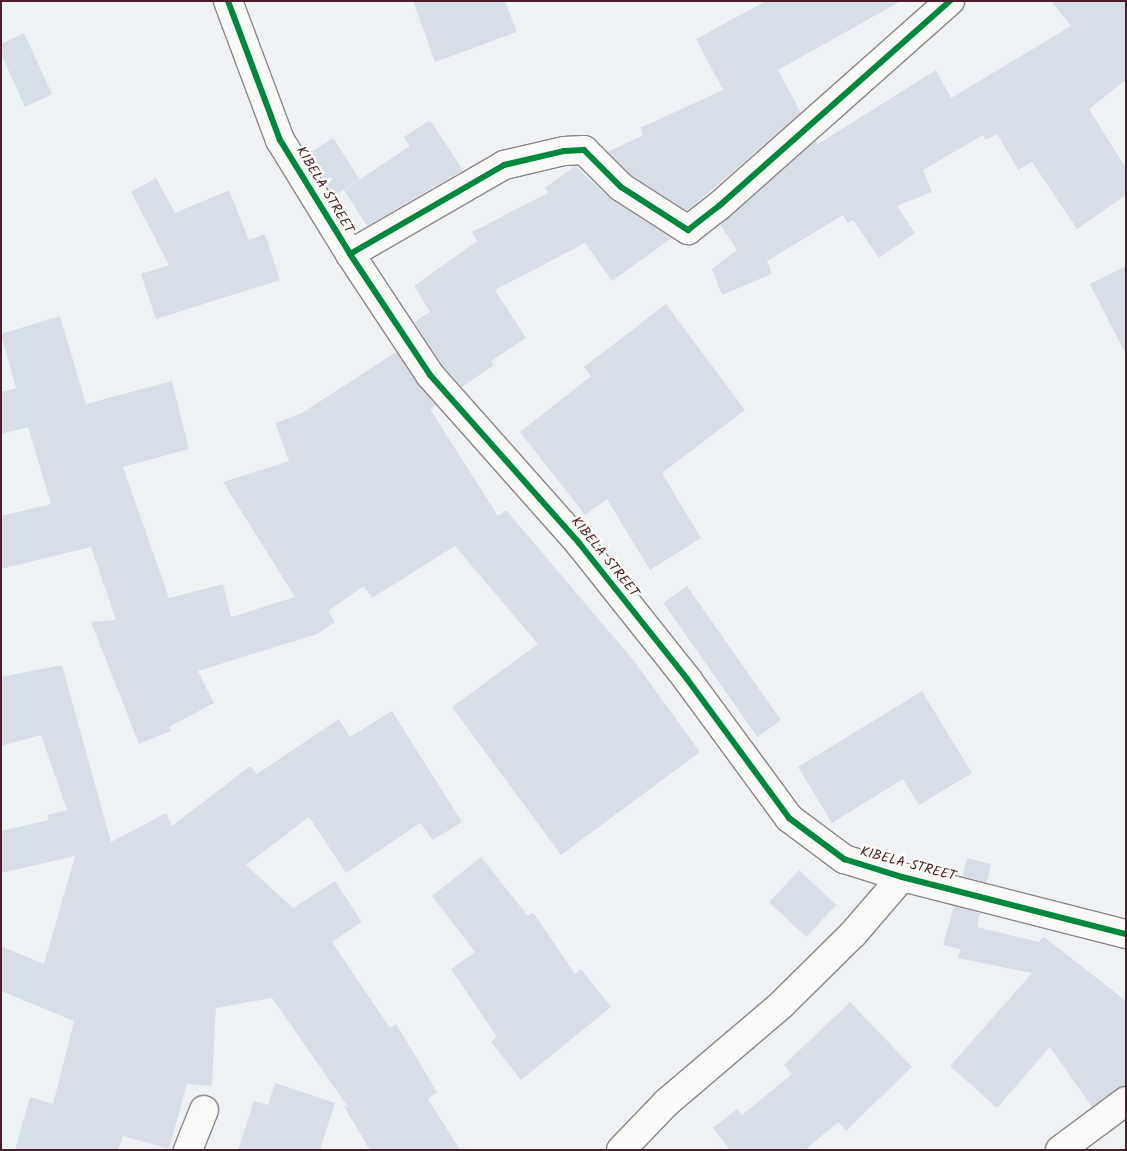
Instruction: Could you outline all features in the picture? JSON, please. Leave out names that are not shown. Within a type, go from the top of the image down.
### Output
[{"type":"street","name":"KIBELA STREET","points":[[228,1],[280,140],[350,254],[430,374],[579,543],[688,679],[790,818],[844,859],[902,877],[1126,934]]},
{"type":"street","points":[[350,254],[504,165],[564,151],[584,150],[621,186],[688,230],[719,206],[950,1]]},
{"type":"street","points":[[621,1150],[666,1103],[781,1005],[853,934],[902,877]]},
{"type":"street","points":[[1060,1150],[1126,1101]]},
{"type":"street","points":[[188,1150],[204,1110]]},
{"type":"building","points":[[413,1],[505,1],[517,32],[435,62]]},
{"type":"building","points":[[766,1],[901,1],[778,70],[801,113],[687,211],[631,175],[608,152],[643,135],[640,128],[723,90],[696,39]]},
{"type":"building","points":[[1051,1],[1126,1],[1126,80],[1089,109],[1126,168],[1126,195],[1077,229],[1032,162],[1018,170],[997,134],[986,140],[983,135],[923,170],[932,192],[897,206],[915,233],[879,258],[853,220],[848,223],[843,215],[767,261],[772,274],[722,295],[712,269],[737,250],[720,225],[816,141],[818,144],[936,70],[951,98],[1071,26]]},
{"type":"building","points":[[24,33],[52,94],[25,107],[1,54],[1,44]]},
{"type":"building","points":[[430,120],[463,170],[367,226],[344,190],[410,146],[404,137]]},
{"type":"building","points":[[333,138],[360,179],[335,195],[308,154]]},
{"type":"building","points":[[575,166],[612,200],[672,238],[612,281],[585,243],[495,290],[526,338],[491,361],[494,365],[462,387],[442,365],[414,322],[430,312],[414,286],[477,241],[472,232],[548,193],[545,188]]},
{"type":"building","points":[[156,178],[175,213],[229,190],[249,240],[265,234],[280,280],[156,319],[141,274],[169,265],[131,192]]},
{"type":"building","points":[[1126,266],[1126,355],[1090,284]]},
{"type":"building","points":[[666,304],[745,410],[662,473],[701,538],[650,570],[607,499],[585,515],[520,432],[591,376],[584,367]]},
{"type":"building","points":[[60,316],[86,404],[172,381],[189,449],[123,467],[169,598],[223,584],[231,617],[295,597],[223,482],[289,461],[275,423],[302,413],[396,352],[436,405],[430,409],[498,516],[506,510],[634,661],[700,752],[561,855],[452,707],[538,644],[455,546],[372,598],[364,586],[328,611],[335,622],[317,634],[198,671],[214,703],[169,727],[171,731],[139,744],[91,622],[116,620],[91,547],[1,569],[1,516],[51,504],[28,427],[1,434],[1,392],[16,388],[1,334]]},
{"type":"building","points":[[687,586],[781,720],[757,737],[663,603]]},
{"type":"building","points":[[62,665],[111,842],[166,813],[172,826],[250,766],[257,774],[339,719],[350,737],[392,711],[462,822],[433,840],[420,823],[346,873],[309,817],[246,865],[293,908],[335,881],[362,922],[332,942],[390,1028],[396,1024],[437,1092],[428,1099],[460,1150],[370,1150],[343,1105],[348,1107],[272,998],[216,1008],[212,1086],[187,1084],[169,1149],[123,1136],[118,1150],[15,1150],[30,1097],[53,1104],[74,1021],[1,991],[1,946],[44,964],[75,856],[1,873],[1,831],[49,820],[47,815],[67,810],[41,735],[1,746],[1,677]]},
{"type":"building","points":[[922,691],[972,773],[919,805],[903,779],[832,823],[798,767]]},
{"type":"building","points":[[481,857],[528,916],[533,912],[575,974],[581,969],[611,1007],[521,1080],[491,1042],[497,1037],[451,969],[475,952],[432,896]]},
{"type":"building","points":[[967,858],[991,864],[987,882],[962,876]]},
{"type":"building","points":[[799,870],[836,905],[806,937],[769,902]]},
{"type":"building","points":[[954,906],[980,913],[977,927],[1039,942],[1043,936],[1126,1001],[1126,1086],[1092,1107],[1050,1047],[997,1108],[950,1066],[1032,973],[958,958],[960,949],[943,945]]},
{"type":"building","points":[[850,1002],[912,1067],[846,1131],[838,1122],[805,1150],[730,1150],[713,1128],[737,1109],[742,1115],[792,1074],[784,1065]]},
{"type":"building","points":[[275,1083],[335,1103],[320,1150],[238,1150],[254,1101],[268,1105]]},
{"type":"cycle path","points":[[228,1],[280,140],[350,254],[430,375],[579,543],[687,679],[789,818],[844,859],[902,877],[1126,934]]},
{"type":"cycle path","points":[[350,254],[504,165],[564,151],[584,150],[621,187],[688,230],[719,206],[950,1]]}]
